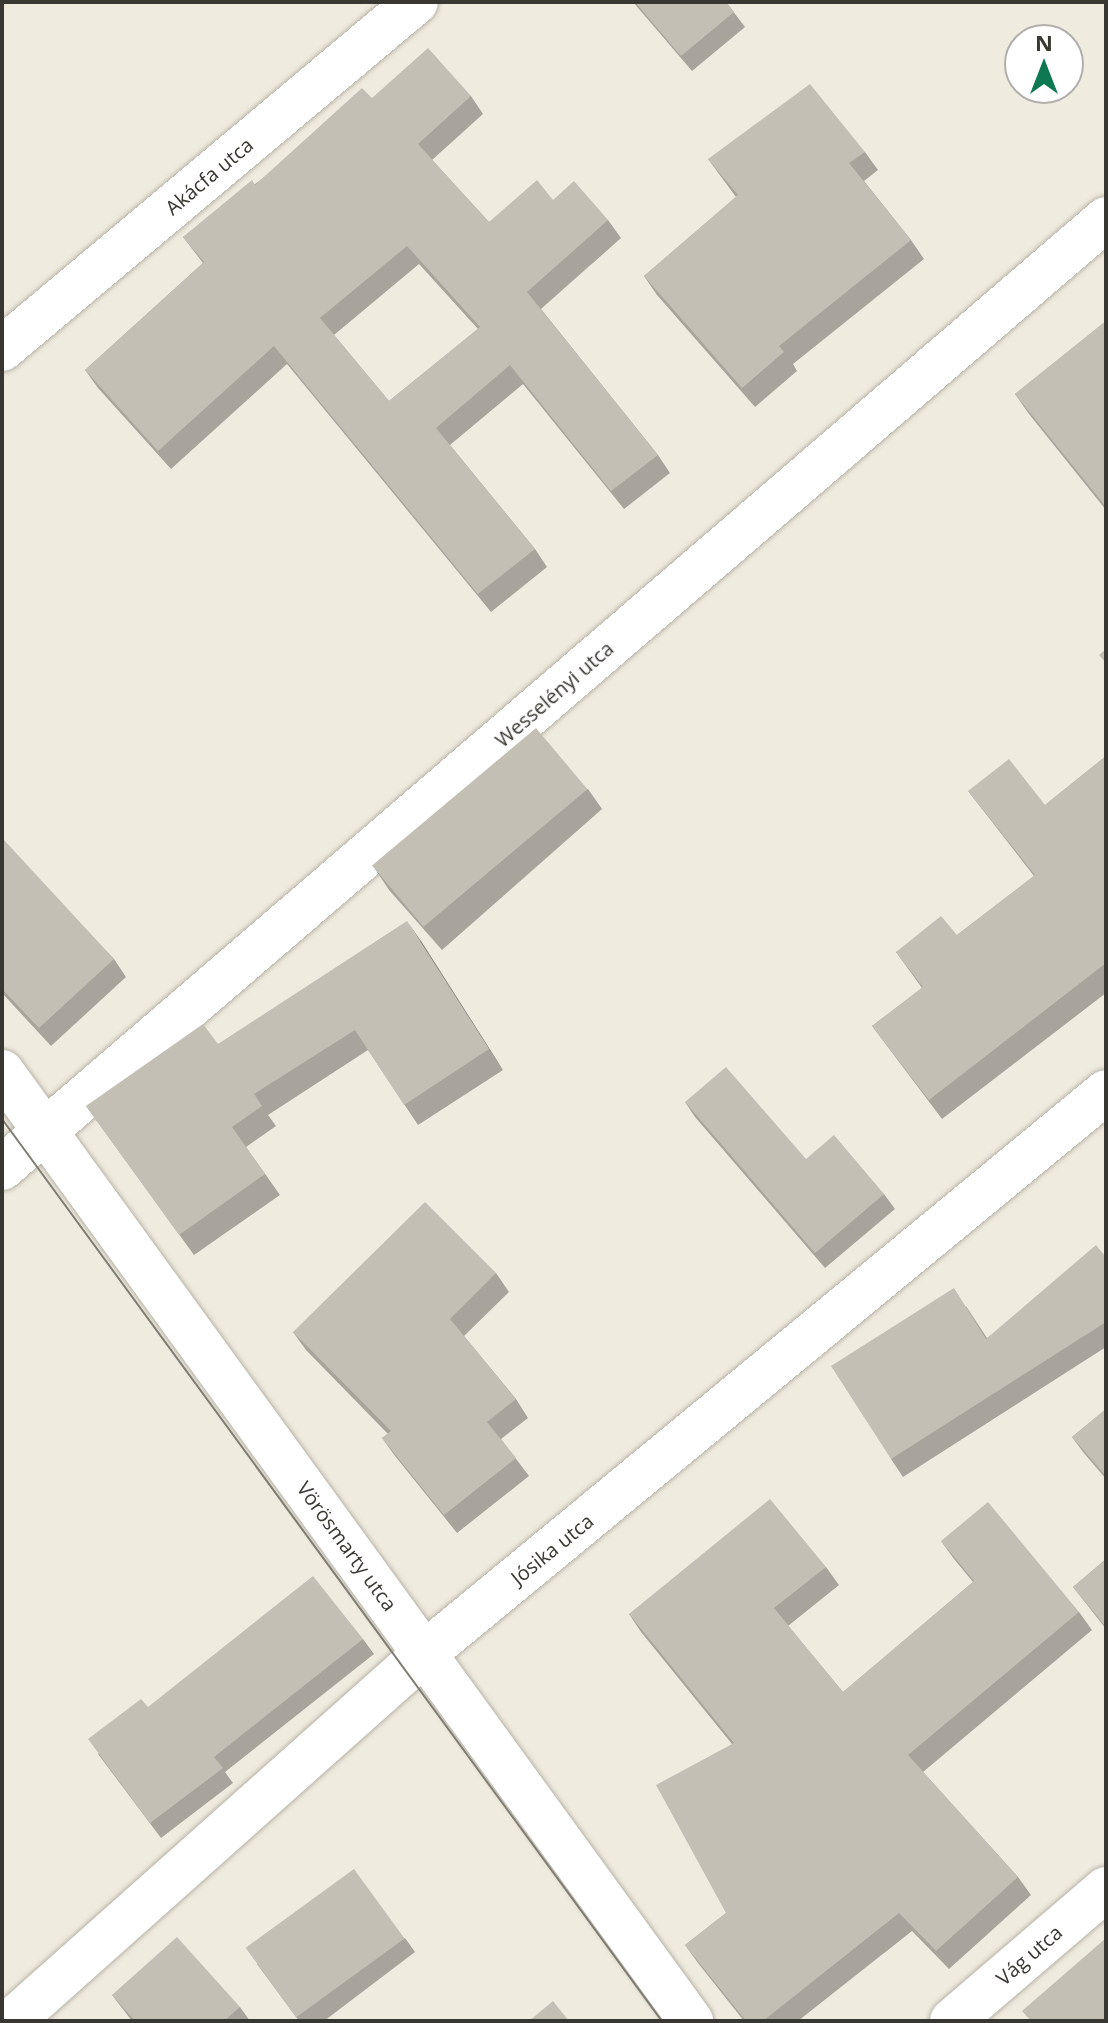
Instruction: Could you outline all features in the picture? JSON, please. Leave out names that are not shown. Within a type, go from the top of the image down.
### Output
[{"type":"street","name":"Akácfa utca","points":[[2,349],[416,2]]},
{"type":"street","name":"Wesselényi utca","points":[[2,1168],[1106,219]]},
{"type":"street","name":"Vörösmarty utca","points":[[2,1072],[691,2021]]},
{"type":"street","name":"Jósika utca","points":[[12,2021],[425,1653],[1106,1092]]},
{"type":"street","name":"Vág utca","points":[[952,2021],[1106,1889]]},
{"type":"building","points":[[635,2],[726,2],[734,12],[681,56]]},
{"type":"building","points":[[428,48],[471,96],[418,144],[489,222],[537,180],[553,200],[574,181],[608,220],[527,292],[658,455],[611,491],[510,365],[436,428],[535,549],[478,594],[274,346],[158,451],[85,370],[204,262],[183,237],[252,180],[255,185],[362,88],[372,98]],"holes":[[[407,246],[480,327],[389,401],[320,318]]]},
{"type":"building","points":[[810,84],[865,152],[849,163],[911,240],[779,346],[784,352],[742,388],[644,276],[738,195],[708,159]]},
{"type":"building","points":[[1106,321],[1106,507],[1015,394]]},
{"type":"building","points":[[1106,649],[1106,663],[1099,655]]},
{"type":"building","points":[[536,728],[587,789],[423,927],[372,866]]},
{"type":"building","points":[[1106,756],[1106,963],[929,1100],[872,1026],[923,987],[896,952],[941,916],[957,935],[1035,875],[968,791],[1009,759],[1045,805]]},
{"type":"building","points":[[4,840],[114,959],[39,1028],[2,989]]},
{"type":"building","points":[[407,921],[489,1049],[404,1105],[355,1030],[254,1094],[262,1106],[232,1127],[265,1174],[179,1235],[86,1106],[203,1024],[218,1044]]},
{"type":"building","points":[[726,1067],[806,1159],[834,1135],[884,1194],[815,1253],[685,1102]]},
{"type":"building","points":[[425,1202],[496,1273],[450,1319],[516,1399],[487,1422],[516,1458],[444,1515],[382,1438],[391,1431],[293,1332]]},
{"type":"building","points":[[1096,1245],[1106,1257],[1106,1322],[891,1459],[831,1366],[954,1288],[986,1339]]},
{"type":"building","points":[[1106,1409],[1106,1476],[1072,1437]]},
{"type":"building","points":[[770,1499],[826,1567],[774,1608],[843,1692],[974,1581],[941,1541],[988,1502],[1079,1612],[908,1755],[1018,1877],[936,1951],[899,1913],[763,2021],[746,2021],[685,1945],[726,1913],[656,1785],[734,1743],[629,1614]]},
{"type":"building","points":[[1106,1559],[1106,1627],[1073,1587]]},
{"type":"building","points":[[313,1576],[363,1639],[214,1757],[223,1768],[150,1823],[88,1739],[141,1699],[148,1707]]},
{"type":"building","points":[[354,1869],[405,1939],[296,2017],[246,1948]]},
{"type":"building","points":[[177,1937],[240,2007],[224,2021],[135,2021],[112,1995]]},
{"type":"building","points":[[1106,1938],[1106,2021],[1031,2021],[1022,2011]]},
{"type":"building","points":[[553,2001],[569,2021],[529,2021]]},
{"type":"tram line","points":[[2,1119],[662,2021]]}]
